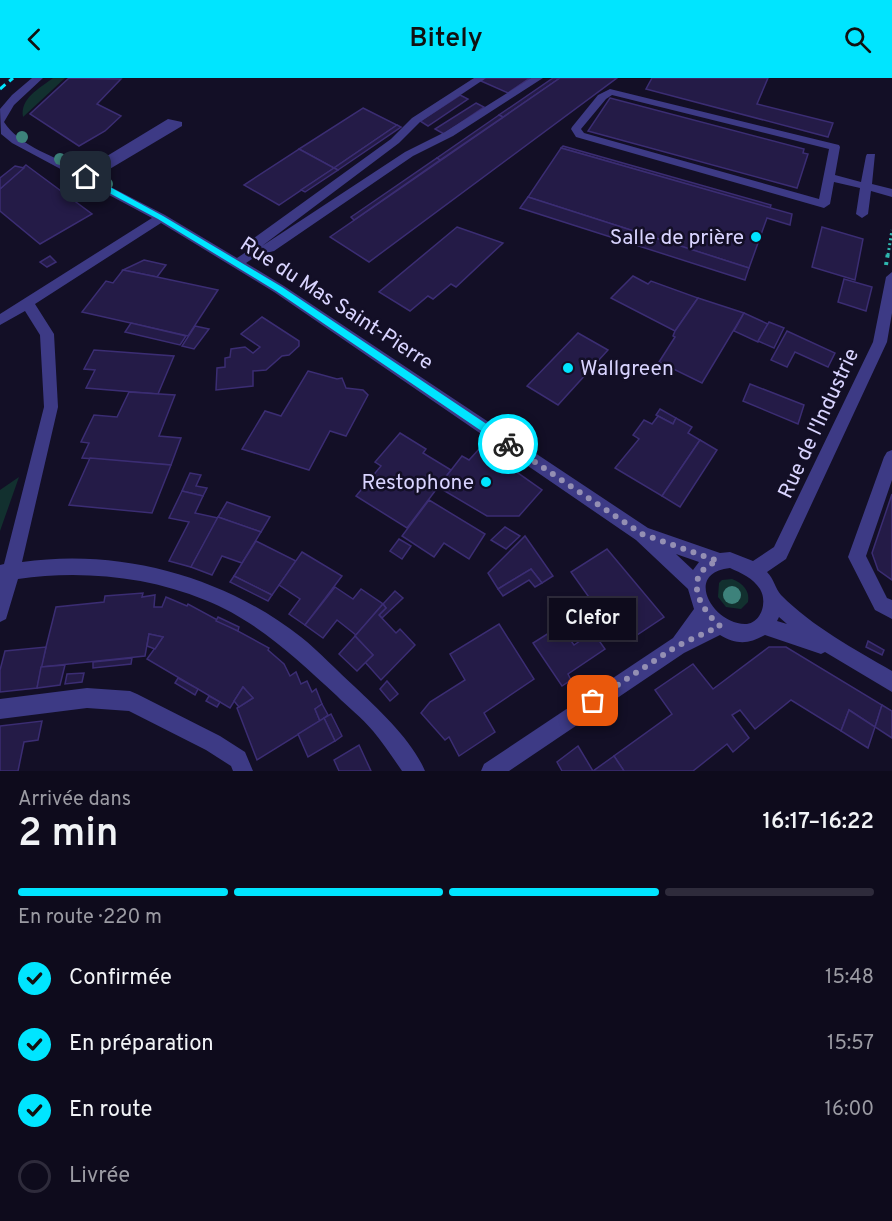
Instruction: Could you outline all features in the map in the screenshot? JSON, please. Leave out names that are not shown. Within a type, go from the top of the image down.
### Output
[{"type":"street","name":"Rue du Mas Saint-Pierre","points":[[38,78],[2,113],[2,126],[16,141],[161,218],[238,263],[347,333],[642,534],[697,585]]},
{"type":"street","points":[[254,252],[258,241],[395,141],[416,120],[481,78]]},
{"type":"street","points":[[238,263],[254,252],[270,248],[409,154],[449,135],[538,78]]},
{"type":"street","points":[[618,92],[834,147],[830,177],[824,204],[584,137],[578,134],[576,129],[604,94],[618,92]]},
{"type":"street","points":[[71,170],[90,167],[107,160],[172,121],[178,124],[104,168],[97,176],[98,184]]},
{"type":"street","points":[[862,214],[871,156]]},
{"type":"street","points":[[830,177],[892,193]]},
{"type":"street","points":[[0,320],[161,218]]},
{"type":"street","name":"Rue de l'Industrie","points":[[755,570],[780,554],[888,325],[892,277]]},
{"type":"street","points":[[0,613],[5,572],[45,439],[51,407],[47,334],[27,303]]},
{"type":"street","points":[[892,457],[857,557],[881,604],[892,610]]},
{"type":"street","name":"Rue du Mas Saint-Pierre","points":[[642,534],[718,561]]},
{"type":"street","points":[[773,600],[773,609],[765,626],[755,632],[744,633],[720,626],[704,610],[697,593],[697,585],[703,569],[718,561],[743,563],[755,570],[764,580],[773,600],[798,623],[838,651],[892,682]]},
{"type":"street","points":[[5,572],[49,566],[134,571],[186,584],[213,594],[296,644],[379,723],[415,771]]},
{"type":"street","points":[[677,646],[704,610]]},
{"type":"street","points":[[493,770],[677,646],[720,626]]},
{"type":"street","points":[[765,626],[838,651]]},
{"type":"street","points":[[0,708],[87,698],[130,701],[213,743],[237,759],[243,771]]},
{"type":"green space","points":[[53,78],[65,78],[23,117],[24,104],[27,99]]},
{"type":"green space","points":[[19,477],[0,531],[0,490]]},
{"type":"green space","points":[[732,579],[742,585],[748,594],[748,602],[741,609],[726,607],[718,597],[719,583],[722,580]]},
{"type":"building","points":[[69,78],[121,79],[97,104],[121,116],[105,131],[79,146],[30,114]]},
{"type":"building","points":[[485,78],[530,78],[508,93],[481,81]]},
{"type":"building","points":[[553,78],[560,78],[503,117],[499,115]]},
{"type":"building","points":[[560,78],[617,78],[369,262],[330,237]]},
{"type":"building","points":[[652,78],[768,78],[757,104],[833,123],[828,137],[646,89]]},
{"type":"building","points":[[460,95],[468,99],[428,126],[420,121]]},
{"type":"building","points":[[610,98],[804,149],[803,153],[808,154],[797,188],[588,131]]},
{"type":"building","points":[[476,103],[484,107],[444,134],[435,129]]},
{"type":"building","points":[[363,108],[397,125],[334,168],[299,149]]},
{"type":"building","points":[[499,115],[503,117],[440,160],[437,158]]},
{"type":"building","points":[[397,125],[401,127],[338,170],[334,168]]},
{"type":"building","points":[[563,146],[771,205],[770,208],[561,148]]},
{"type":"building","points":[[561,148],[792,214],[790,225],[767,218],[749,268],[528,197]]},
{"type":"building","points":[[299,149],[334,168],[279,205],[244,185]]},
{"type":"building","points":[[437,158],[440,160],[354,220],[351,217]]},
{"type":"building","points":[[26,165],[92,214],[40,244],[0,211],[0,189]]},
{"type":"building","points":[[15,166],[24,168],[0,189],[0,178]]},
{"type":"building","points":[[334,168],[338,170],[305,192],[301,190]]},
{"type":"building","points":[[528,197],[749,268],[745,280],[520,208]]},
{"type":"building","points":[[457,227],[503,243],[456,287],[451,284],[433,299],[428,296],[410,311],[379,292]]},
{"type":"building","points":[[822,227],[863,239],[855,280],[812,267]]},
{"type":"building","points":[[50,256],[56,262],[47,267],[40,262]]},
{"type":"building","points":[[144,260],[166,265],[157,277],[123,270]]},
{"type":"building","points":[[123,270],[218,290],[188,336],[82,312],[106,281],[113,283]]},
{"type":"building","points":[[633,276],[648,284],[651,281],[698,298],[675,331],[611,298]]},
{"type":"building","points":[[844,279],[872,287],[866,311],[838,302]]},
{"type":"building","points":[[698,298],[744,313],[702,383],[659,362],[675,337],[673,336],[675,331]]},
{"type":"building","points":[[744,313],[768,324],[758,342],[734,331]]},
{"type":"building","points":[[262,317],[299,341],[299,346],[289,355],[282,356],[266,370],[253,371],[253,386],[216,390],[217,368],[225,367],[225,358],[230,357],[231,349],[245,347],[253,353],[260,347],[241,334]]},
{"type":"building","points":[[769,322],[784,328],[774,348],[758,341]]},
{"type":"building","points":[[131,323],[186,336],[180,345],[125,332]]},
{"type":"building","points":[[195,326],[209,329],[194,349],[182,346]]},
{"type":"building","points":[[787,331],[835,353],[828,367],[795,352],[787,367],[771,360]]},
{"type":"building","name":"Wallgreen","points":[[578,333],[608,350],[558,405],[527,386]]},
{"type":"building","points":[[94,350],[174,356],[158,394],[86,388],[95,370],[84,369]]},
{"type":"building","points":[[308,371],[337,379],[342,378],[346,388],[363,390],[368,395],[346,436],[330,431],[309,470],[242,449],[265,411],[281,416]]},
{"type":"building","points":[[750,384],[804,405],[798,424],[743,401]]},
{"type":"building","points":[[129,392],[175,395],[159,436],[181,438],[171,465],[82,458],[89,443],[81,442],[94,415],[117,417]]},
{"type":"building","points":[[660,409],[676,418],[673,424],[656,415]]},
{"type":"building","points":[[658,416],[673,424],[676,418],[692,427],[688,433],[700,440],[662,496],[615,468],[639,439],[633,435],[644,420],[652,424]]},
{"type":"building","points":[[400,433],[426,449],[423,453],[451,470],[407,528],[356,496],[381,466],[375,462]]},
{"type":"building","points":[[700,440],[717,450],[680,507],[662,496]]},
{"type":"building","name":"Restophone","points":[[481,447],[542,490],[519,516],[487,516],[438,487],[462,456],[469,460]]},
{"type":"building","points":[[90,458],[171,465],[152,513],[69,505]]},
{"type":"building","points":[[190,473],[201,475],[196,486],[207,488],[203,496],[182,491]]},
{"type":"building","points":[[182,491],[203,496],[195,513],[218,518],[191,567],[169,561],[189,522],[169,518]]},
{"type":"building","points":[[892,494],[892,580],[878,570],[872,553]]},
{"type":"building","points":[[429,500],[485,534],[469,559],[444,543],[434,557],[402,536]]},
{"type":"building","points":[[227,502],[270,517],[261,532],[218,517]]},
{"type":"building","points":[[218,517],[261,532],[242,563],[222,556],[212,575],[191,567]]},
{"type":"building","points":[[505,527],[520,536],[506,549],[491,540]]},
{"type":"building","points":[[525,536],[553,576],[542,583],[531,569],[498,589],[488,573]]},
{"type":"building","points":[[399,539],[411,546],[402,559],[390,551]]},
{"type":"building","points":[[256,541],[296,561],[272,595],[234,576]]},
{"type":"building","points":[[607,549],[664,617],[637,635],[622,615],[608,624],[571,572]]},
{"type":"building","points":[[302,552],[342,576],[305,625],[289,614],[300,599],[279,585]]},
{"type":"building","points":[[531,569],[542,583],[535,587],[529,580],[503,596],[498,589]]},
{"type":"building","points":[[234,576],[272,595],[268,601],[230,582]]},
{"type":"building","points":[[335,587],[353,599],[361,589],[383,604],[356,635],[337,620],[323,638],[305,625]]},
{"type":"building","points":[[395,591],[403,598],[382,618],[379,615],[386,608],[383,604]]},
{"type":"building","points":[[143,593],[142,597],[155,595],[154,607],[162,607],[166,597],[187,606],[188,604],[269,648],[268,650],[284,664],[290,676],[296,672],[301,684],[307,681],[312,692],[316,689],[322,704],[315,709],[320,721],[257,760],[237,708],[253,698],[243,687],[230,708],[147,659],[163,637],[149,634],[145,656],[41,667],[56,607],[104,602],[105,596]]},
{"type":"building","points":[[383,604],[386,608],[379,615],[396,633],[400,629],[415,645],[381,680],[365,662],[373,655],[355,636]]},
{"type":"building","points":[[218,617],[239,627],[238,631],[216,621]]},
{"type":"building","points":[[499,624],[534,679],[484,713],[495,732],[459,756],[449,737],[445,740],[421,713],[430,702],[465,680],[450,654]]},
{"type":"building","points":[[560,626],[574,645],[593,632],[605,649],[568,674],[571,680],[562,686],[533,643]]},
{"type":"building","points":[[149,634],[163,637],[155,649],[147,646]]},
{"type":"building","points":[[355,636],[373,655],[357,671],[339,654]]},
{"type":"building","points":[[868,641],[884,650],[882,655],[866,647]]},
{"type":"building","points":[[46,647],[37,688],[0,692],[0,670],[5,651]]},
{"type":"building","points":[[769,647],[786,647],[882,705],[875,727],[849,710],[841,731],[791,700],[755,729],[740,710],[732,715],[749,738],[733,752],[727,744],[693,771],[624,771],[614,756],[672,714],[655,690],[693,664],[713,689]]},
{"type":"building","points":[[132,658],[131,664],[93,668],[93,662]]},
{"type":"building","points":[[65,665],[60,685],[37,688],[41,667]]},
{"type":"building","points":[[84,673],[82,682],[65,684],[67,674]]},
{"type":"building","points":[[178,678],[198,689],[195,695],[175,683]]},
{"type":"building","points":[[387,681],[398,694],[390,701],[380,689]]},
{"type":"building","points":[[243,687],[253,698],[239,707],[234,701]]},
{"type":"building","points":[[209,696],[220,702],[217,707],[206,701]]},
{"type":"building","points":[[322,704],[328,715],[320,721],[315,709]]},
{"type":"building","points":[[882,705],[892,711],[892,738],[875,727]]},
{"type":"building","points":[[849,710],[875,727],[868,748],[841,731]]},
{"type":"building","points":[[331,714],[342,736],[335,741],[324,718]]},
{"type":"building","points":[[324,718],[335,741],[308,757],[298,734]]},
{"type":"building","points":[[42,721],[38,740],[24,742],[18,771],[0,771],[0,726]]},
{"type":"building","points":[[359,745],[371,771],[339,771],[334,760]]},
{"type":"building","points":[[578,746],[593,771],[562,771],[557,762]]},
{"type":"building","points":[[614,756],[624,771],[593,771]]},
{"type":"railway","points":[[0,89],[13,78]]},
{"type":"way so far","points":[[508,444],[642,534],[676,544],[718,561],[703,569],[699,576],[697,593],[704,610],[720,626],[677,646],[593,701]]},
{"type":"place","name":"Salle de prière","points":[[756,237]]},
{"type":"place","name":"Wallgreen","points":[[568,368]]},
{"type":"place","name":"Restophone","points":[[486,482]]},
{"type":"place","name":"Clefor","points":[[593,701]]},
{"type":"route","points":[[86,177],[238,263],[401,370],[508,444]]}]
